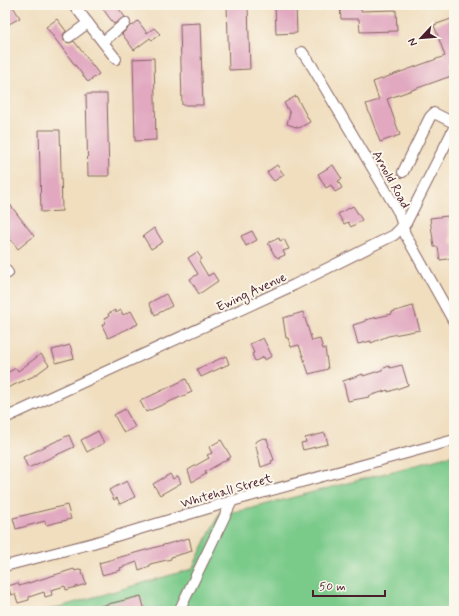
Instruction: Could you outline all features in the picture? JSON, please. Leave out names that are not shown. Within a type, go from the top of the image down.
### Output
[{"type":"street","points":[[74,5],[116,59]]},
{"type":"street","points":[[69,37],[88,23]]},
{"type":"street","points":[[103,42],[125,23]]},
{"type":"street","name":"Arnold Road","points":[[302,52],[315,71],[399,213],[402,227],[454,322]]},
{"type":"street","points":[[403,172],[430,117],[434,113],[454,123]]},
{"type":"street","name":"Ewing Avenue","points":[[5,418],[323,271],[394,235],[406,223],[454,128]]},
{"type":"street","name":"Whitehall Street","points":[[5,566],[93,543],[232,501],[454,440]]},
{"type":"street","points":[[179,611],[232,501]]},
{"type":"green space","points":[[454,455],[454,611],[45,611],[192,569],[219,514],[245,510]]},
{"type":"building","points":[[5,5],[12,5],[20,18],[9,24],[5,17]]},
{"type":"building","points":[[108,5],[116,5],[125,17],[114,24],[103,9]]},
{"type":"building","points":[[227,5],[248,5],[250,69],[229,70]]},
{"type":"building","points":[[275,5],[296,5],[297,33],[276,34]]},
{"type":"building","points":[[340,5],[361,5],[361,11],[396,10],[397,31],[360,32],[359,19],[341,19]]},
{"type":"building","points":[[454,18],[454,61],[450,63],[454,75],[387,99],[400,135],[380,142],[366,104],[379,100],[373,82],[445,56],[434,25]]},
{"type":"building","points":[[57,19],[66,31],[63,35],[64,41],[69,43],[74,41],[99,74],[88,82],[46,27]]},
{"type":"building","points":[[138,21],[147,33],[154,28],[160,34],[152,40],[150,38],[134,50],[122,34],[131,25],[132,26]]},
{"type":"building","points":[[200,23],[203,105],[182,105],[180,24]]},
{"type":"building","points":[[154,58],[156,140],[135,141],[133,59]]},
{"type":"building","points":[[86,94],[107,94],[109,176],[88,176]]},
{"type":"building","points":[[296,96],[310,122],[299,128],[287,124],[290,113],[284,103]]},
{"type":"building","points":[[39,130],[60,130],[62,211],[41,212]]},
{"type":"building","points":[[277,165],[284,175],[274,181],[267,172]]},
{"type":"building","points":[[333,165],[342,179],[338,181],[342,188],[335,192],[331,185],[326,188],[318,174]]},
{"type":"building","points":[[5,198],[34,236],[18,249],[5,232]]},
{"type":"building","points":[[353,206],[362,220],[351,227],[348,222],[344,224],[338,214]]},
{"type":"building","points":[[448,216],[451,244],[454,244],[454,258],[440,260],[438,247],[434,247],[430,218]]},
{"type":"building","points":[[154,228],[163,242],[151,249],[143,236]]},
{"type":"building","points":[[252,231],[257,240],[246,246],[241,236]]},
{"type":"building","points":[[279,238],[280,241],[284,239],[289,249],[283,251],[285,255],[278,258],[275,256],[268,243]]},
{"type":"building","points":[[197,252],[202,259],[199,261],[208,276],[213,273],[218,281],[199,294],[190,279],[198,274],[188,258]]},
{"type":"building","points":[[166,294],[172,306],[155,315],[149,303]]},
{"type":"building","points":[[413,306],[420,330],[388,336],[371,343],[371,341],[358,344],[353,325],[366,321],[365,320],[392,314],[392,312]]},
{"type":"building","points":[[115,310],[116,313],[121,310],[123,315],[131,311],[138,324],[108,338],[102,325],[106,323],[104,319],[109,316],[108,314]]},
{"type":"building","points":[[303,312],[312,341],[320,339],[323,349],[325,348],[328,369],[309,374],[299,345],[291,347],[288,338],[286,338],[283,318]]},
{"type":"building","points":[[263,338],[272,356],[265,360],[264,357],[255,361],[252,354],[254,353],[250,344]]},
{"type":"building","points":[[70,345],[74,358],[56,363],[52,350]]},
{"type":"building","points":[[41,354],[49,365],[34,376],[5,389],[5,374],[16,368],[18,371]]},
{"type":"building","points":[[226,356],[229,364],[201,377],[197,369]]},
{"type":"building","points":[[402,365],[408,385],[388,392],[388,390],[369,397],[348,401],[343,381],[363,374],[363,376],[382,370],[389,366],[390,368]]},
{"type":"building","points":[[186,379],[192,392],[146,412],[140,401]]},
{"type":"building","points":[[125,409],[135,427],[124,433],[114,415]]},
{"type":"building","points":[[98,431],[104,443],[87,452],[81,440]]},
{"type":"building","points":[[325,433],[328,444],[303,450],[301,443],[306,442],[305,438]]},
{"type":"building","points":[[69,435],[74,447],[28,468],[23,457]]},
{"type":"building","points":[[263,438],[267,439],[268,446],[274,460],[271,461],[272,463],[261,467],[255,442]]},
{"type":"building","points":[[221,440],[231,457],[205,472],[206,474],[192,482],[188,470],[209,458],[207,455],[212,453],[209,447]]},
{"type":"building","points":[[170,474],[173,479],[178,476],[181,483],[160,495],[153,484]]},
{"type":"building","points":[[127,481],[135,497],[120,504],[117,498],[114,500],[109,490]]},
{"type":"building","points":[[67,505],[71,519],[46,525],[45,521],[16,529],[13,518]]},
{"type":"building","points":[[189,538],[192,551],[171,557],[171,559],[150,564],[150,566],[139,570],[137,562],[120,568],[121,570],[102,575],[99,563]]},
{"type":"building","points":[[74,569],[75,571],[81,569],[86,584],[66,590],[65,586],[51,590],[52,595],[45,597],[44,592],[29,597],[29,600],[18,603],[15,594],[11,595],[8,586],[18,583],[19,586]]},
{"type":"building","points":[[141,596],[145,611],[93,611],[92,608]]}]
